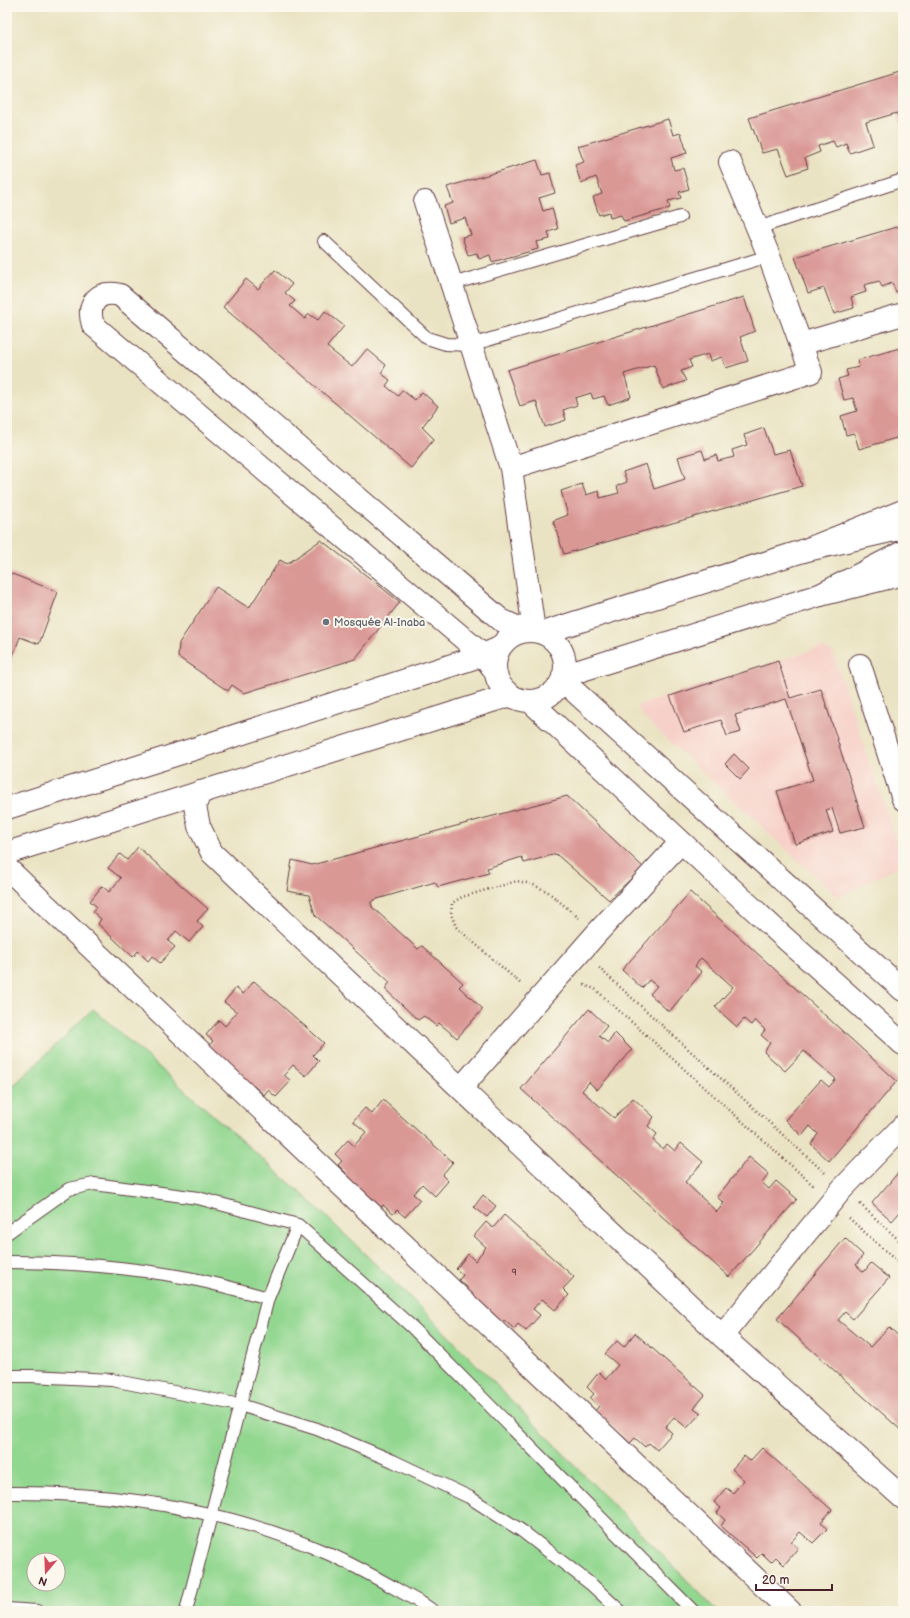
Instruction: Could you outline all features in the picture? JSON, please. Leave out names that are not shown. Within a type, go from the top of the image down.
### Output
[{"type":"main road","points":[[511,468],[811,372],[769,256],[730,162]]},
{"type":"main road","points":[[426,202],[511,468],[534,631]]},
{"type":"main road","points":[[7,852],[200,792],[520,698],[540,699],[549,695],[556,689],[563,678],[565,663],[562,650],[554,640],[534,631],[502,620],[120,294],[111,293],[103,295],[95,300],[91,308],[90,316],[93,325],[492,658],[498,681],[503,689],[520,698],[903,1044]]},
{"type":"main road","points":[[801,344],[903,314]]},
{"type":"main road","points":[[803,551],[903,511]]},
{"type":"main road","points":[[7,808],[492,658],[506,640],[514,634],[534,631],[803,551],[903,528]]},
{"type":"main road","points":[[820,595],[903,552]]},
{"type":"main road","points":[[563,678],[820,595],[903,574]]},
{"type":"main road","points":[[860,665],[903,799]]},
{"type":"main road","points":[[563,678],[903,990]]},
{"type":"main road","points":[[200,792],[194,806],[199,826],[212,854],[722,1336],[903,1498]]},
{"type":"main road","points":[[461,1088],[597,933],[681,842]]},
{"type":"main road","points":[[7,868],[790,1611]]},
{"type":"main road","points":[[722,1336],[837,1195],[903,1126]]},
{"type":"lane","points":[[758,228],[903,180]]},
{"type":"lane","points":[[452,284],[680,217]]},
{"type":"lane","points":[[324,241],[427,338],[446,344],[471,345],[769,256]]},
{"type":"lane","points":[[7,1233],[69,1189],[94,1184],[198,1198],[298,1225],[412,1327],[693,1611]]},
{"type":"lane","points":[[186,1611],[268,1298],[298,1225]]},
{"type":"lane","points":[[7,1262],[46,1262],[115,1268],[189,1278],[268,1298]]},
{"type":"lane","points":[[7,1376],[112,1380],[240,1405],[317,1429],[393,1461],[469,1497],[522,1531],[592,1586],[620,1611]]},
{"type":"lane","points":[[7,1493],[54,1492],[132,1500],[212,1514],[268,1530],[330,1554],[433,1611]]},
{"type":"lane","points":[[7,1609],[37,1611]]},
{"type":"path","points":[[539,1000],[456,927],[451,914],[452,903],[462,897],[517,881],[532,884],[548,892],[597,933]]},
{"type":"path","points":[[581,951],[837,1195],[903,1267]]},
{"type":"path","points":[[580,986],[585,985],[595,989],[837,1195],[903,1244]]},
{"type":"shaded area","points":[[822,647],[833,653],[903,862],[903,864],[838,897],[643,717],[637,706]]},
{"type":"green space","points":[[93,1009],[311,1202],[425,1312],[717,1611],[7,1611],[7,1092]]},
{"type":"building","points":[[903,71],[903,130],[897,113],[866,122],[873,145],[850,153],[846,143],[836,147],[833,141],[818,146],[820,152],[805,158],[808,168],[788,175],[778,149],[762,153],[749,118]]},
{"type":"building","points":[[668,119],[673,135],[681,133],[687,153],[671,158],[674,170],[683,168],[689,189],[679,192],[681,198],[668,201],[670,208],[624,221],[621,215],[610,218],[609,212],[599,215],[593,197],[602,194],[596,177],[581,183],[575,165],[584,162],[578,146]]},
{"type":"building","points":[[537,160],[542,175],[550,173],[555,193],[539,198],[543,211],[552,208],[558,229],[548,232],[550,239],[536,242],[538,249],[492,262],[490,255],[479,259],[477,253],[468,255],[462,237],[471,235],[465,218],[449,223],[444,206],[453,203],[447,187]]},
{"type":"building","points":[[903,225],[903,290],[896,292],[892,283],[882,287],[879,281],[864,285],[866,292],[851,297],[854,308],[834,314],[824,288],[808,293],[795,257]]},
{"type":"building","points":[[275,270],[292,284],[285,293],[295,301],[290,306],[305,319],[309,314],[318,320],[325,311],[344,326],[327,347],[352,367],[367,349],[386,365],[381,373],[390,380],[386,386],[398,396],[402,390],[415,400],[422,392],[438,406],[422,427],[434,439],[411,468],[223,307],[246,279],[258,289]]},
{"type":"building","points":[[744,297],[755,331],[740,337],[748,361],[726,368],[722,357],[710,361],[708,354],[689,360],[692,367],[681,371],[686,381],[663,389],[654,365],[624,374],[631,397],[608,405],[604,396],[593,399],[591,393],[575,398],[577,405],[563,410],[566,420],[545,427],[536,401],[520,406],[507,370]]},
{"type":"building","points":[[903,347],[903,436],[859,449],[854,433],[846,435],[841,416],[857,411],[853,398],[844,400],[838,379],[848,376],[846,370],[859,367],[858,360]]},
{"type":"building","points":[[764,428],[773,454],[790,450],[802,486],[564,554],[553,521],[568,515],[561,491],[582,484],[586,495],[599,491],[600,498],[619,493],[617,486],[627,482],[623,472],[646,464],[654,489],[685,479],[678,457],[702,450],[705,459],[716,455],[718,461],[734,457],[732,450],[747,445],[744,435]]},
{"type":"building","points":[[321,540],[400,602],[355,659],[244,693],[232,685],[228,691],[178,657],[179,643],[216,587],[249,608],[280,560],[287,564]]},
{"type":"building","points":[[7,572],[58,592],[39,644],[20,637],[7,671]]},
{"type":"building","points":[[778,661],[790,698],[821,689],[865,827],[840,833],[832,808],[826,810],[833,832],[795,844],[777,791],[813,780],[786,699],[735,715],[741,732],[727,736],[721,720],[684,732],[670,696]]},
{"type":"building","points":[[734,754],[749,769],[740,779],[725,764]]},
{"type":"building","points":[[567,796],[643,867],[609,900],[556,854],[524,863],[522,857],[487,868],[489,873],[438,887],[435,882],[371,902],[372,907],[418,949],[422,946],[463,983],[459,987],[483,1009],[457,1038],[439,1023],[436,1026],[424,1016],[418,1020],[385,989],[390,982],[315,915],[309,895],[287,891],[292,860],[312,865]]},
{"type":"building","points":[[138,847],[208,909],[197,921],[203,927],[189,942],[176,931],[168,941],[175,947],[160,963],[152,956],[148,961],[138,951],[133,957],[98,924],[101,919],[93,912],[97,907],[90,901],[102,886],[109,892],[121,878],[108,868],[120,854],[127,860]]},
{"type":"building","points":[[690,892],[897,1081],[829,1161],[811,1144],[818,1134],[810,1126],[802,1136],[785,1120],[821,1080],[829,1087],[836,1079],[804,1051],[785,1071],[764,1052],[770,1043],[761,1035],[765,1030],[755,1020],[751,1025],[744,1019],[737,1027],[715,1007],[733,987],[701,958],[695,966],[702,972],[669,1012],[650,994],[657,986],[649,980],[642,988],[622,970]]},
{"type":"building","points":[[254,981],[324,1043],[313,1055],[319,1061],[306,1076],[293,1065],[284,1075],[291,1081],[276,1097],[268,1090],[264,1095],[254,1086],[249,1091],[209,1046],[213,1041],[206,1035],[219,1020],[225,1026],[237,1012],[224,1002],[236,988],[243,994]]},
{"type":"building","points":[[589,1009],[607,1026],[599,1036],[608,1043],[615,1033],[632,1050],[597,1090],[589,1082],[582,1091],[614,1118],[633,1098],[654,1117],[648,1126],[657,1134],[653,1140],[663,1149],[667,1144],[675,1151],[681,1143],[703,1162],[685,1182],[717,1212],[724,1203],[717,1197],[749,1157],[769,1174],[762,1183],[769,1189],[776,1181],[797,1199],[729,1277],[521,1089]]},
{"type":"building","points":[[383,1100],[453,1162],[442,1175],[448,1181],[435,1196],[422,1184],[413,1194],[420,1200],[405,1217],[397,1210],[393,1214],[383,1205],[378,1210],[343,1178],[346,1173],[338,1165],[342,1161],[335,1154],[348,1140],[354,1146],[366,1132],[353,1121],[365,1108],[372,1114]]},
{"type":"building","points":[[903,1167],[903,1217],[899,1213],[892,1221],[872,1203]]},
{"type":"building","points":[[483,1195],[496,1206],[487,1217],[474,1207]]},
{"type":"building","points":[[504,1215],[574,1277],[563,1289],[569,1295],[555,1310],[542,1299],[533,1309],[540,1315],[526,1331],[518,1324],[514,1329],[504,1320],[499,1325],[464,1292],[467,1287],[459,1280],[463,1275],[456,1269],[468,1254],[475,1261],[486,1247],[474,1236],[486,1222],[493,1228]]},
{"type":"building","points":[[845,1238],[863,1255],[856,1265],[864,1272],[871,1263],[889,1278],[853,1319],[845,1312],[838,1320],[870,1347],[889,1327],[903,1340],[903,1432],[777,1319]]},
{"type":"building","points":[[635,1333],[705,1395],[694,1408],[701,1413],[687,1428],[674,1417],[665,1427],[672,1433],[657,1450],[649,1443],[645,1447],[635,1438],[630,1443],[595,1411],[599,1406],[590,1398],[594,1394],[587,1387],[599,1372],[606,1379],[618,1365],[605,1354],[617,1341],[624,1347]]},
{"type":"building","points":[[762,1448],[832,1510],[821,1522],[827,1529],[813,1543],[800,1532],[791,1542],[798,1548],[784,1565],[776,1557],[771,1562],[762,1553],[757,1558],[721,1526],[725,1520],[717,1513],[721,1508],[714,1502],[726,1488],[733,1493],[744,1480],[732,1469],[744,1456],[750,1461]]},
{"type":"place","name":"Mosquée Al-Inaba","points":[[326,622]]}]
